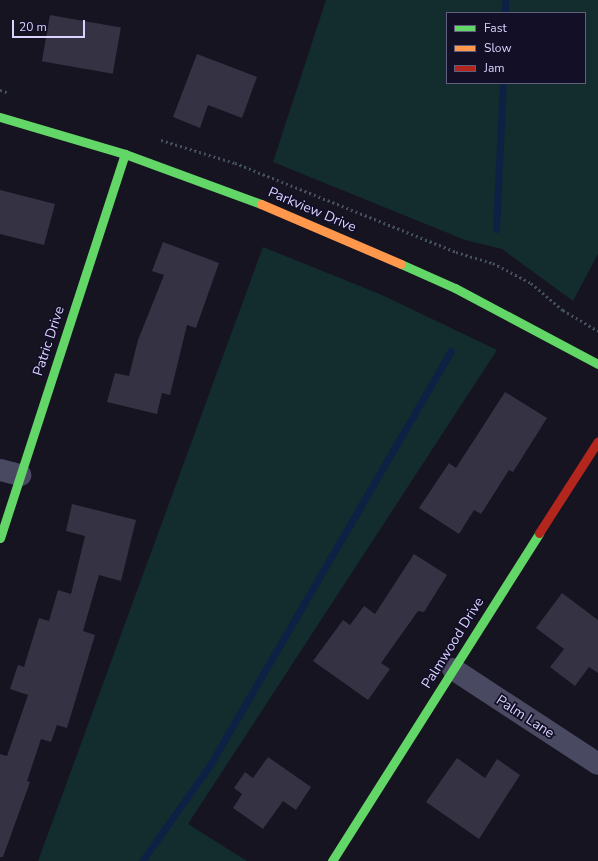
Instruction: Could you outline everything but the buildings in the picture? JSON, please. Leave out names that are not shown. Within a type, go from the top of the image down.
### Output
[{"type":"street","name":"Parkview Drive","points":[[0,117],[125,154],[300,219],[455,288],[598,364]]},
{"type":"street","name":"Patric Drive","points":[[0,538],[10,472],[125,154]]},
{"type":"street","name":"Palmwood Drive","points":[[332,861],[598,441]]},
{"type":"street","name":"Palm Lane","points":[[453,670],[598,764]]},
{"type":"green space","points":[[326,0],[598,0],[598,254],[573,301],[502,249],[465,240],[273,162]]},
{"type":"green space","points":[[263,247],[382,295],[497,350],[188,824],[247,861],[38,861]]},
{"type":"waterway","points":[[505,0],[505,12]]},
{"type":"waterway","points":[[496,229],[503,84]]},
{"type":"waterway","points":[[142,861],[210,765],[451,351]]},
{"type":"traffic: fast","points":[[0,117],[125,154],[261,204]]},
{"type":"traffic: fast","points":[[0,538],[125,154]]},
{"type":"traffic: fast","points":[[401,264],[455,288],[598,364]]},
{"type":"traffic: fast","points":[[332,861],[539,533]]},
{"type":"traffic: slow","points":[[261,204],[401,264]]},
{"type":"traffic: jam","points":[[539,533],[598,441]]}]
